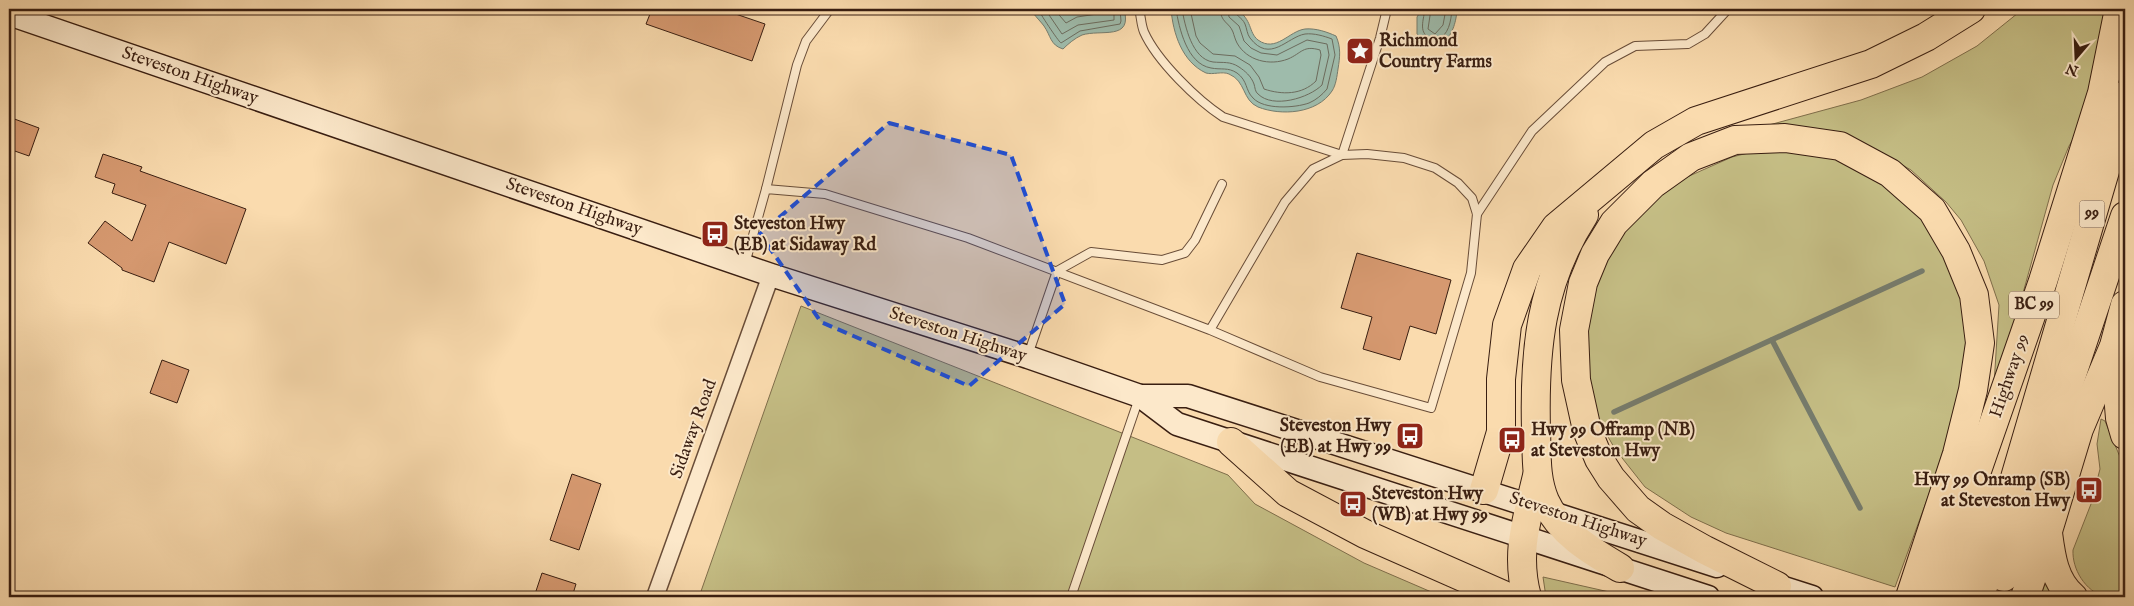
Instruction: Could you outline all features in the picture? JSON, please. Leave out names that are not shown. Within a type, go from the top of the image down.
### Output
[{"type":"highway","points":[[1484,490],[1501,432],[1501,379],[1507,325],[1527,269],[1556,227],[1654,145],[1696,120],[1871,64],[1926,37],[1971,9]]},
{"type":"highway","name":"Highway 99","points":[[1934,597],[2042,281],[2102,93],[2119,9]]},
{"type":"highway","name":"99","points":[[1980,597],[2119,122],[2125,95]]},
{"type":"highway","points":[[1778,586],[1705,550],[1638,510],[1611,478],[1599,459],[1587,430],[1576,380],[1574,330],[1582,283],[1595,254],[1614,223],[1653,184],[1691,157],[1735,140],[1785,138],[1840,146],[1890,173],[1932,210],[1956,250],[1974,295],[1980,343],[1973,390],[1957,454],[1910,597]]},
{"type":"highway","points":[[1527,597],[1522,579],[1523,538],[1541,508],[1537,474],[1535,386],[1539,331],[1553,277],[1570,236],[1598,193]]},
{"type":"highway","points":[[1997,597],[2125,216]]},
{"type":"highway","points":[[2025,597],[2048,532],[2079,429],[2114,346],[2125,305]]},
{"type":"highway","name":"99","points":[[1955,597],[2056,332]]},
{"type":"highway","points":[[2114,346],[2120,418],[2125,435]]},
{"type":"highway","points":[[1231,442],[1288,493],[1365,534],[1508,597]]},
{"type":"highway","points":[[1541,508],[1592,552],[1620,568]]},
{"type":"highway","points":[[2048,532],[2057,577],[2066,591],[2073,597]]},
{"type":"main road","name":"Steveston Highway","points":[[9,14],[744,266],[1028,357],[1140,396],[1177,424],[1708,597]]},
{"type":"main road","name":"Steveston Highway","points":[[1140,396],[1188,396],[1541,508],[1812,597]]},
{"type":"street","name":"Sidaway Road","points":[[655,597],[771,275]]},
{"type":"lane","points":[[744,266],[766,190],[797,64],[806,40],[830,9]]},
{"type":"lane","points":[[766,190],[825,194],[968,238],[1210,330],[1320,377],[1431,408],[1471,273],[1477,214],[1472,198],[1458,183],[1435,168],[1404,158],[1367,154],[1342,155],[1223,117],[1209,108],[1160,58],[1144,31],[1139,9]]},
{"type":"lane","points":[[1210,330],[1285,202],[1313,169],[1342,155],[1380,38],[1387,9]]},
{"type":"lane","points":[[1477,214],[1532,131],[1605,62],[1635,46],[1688,44],[1705,34],[1728,9]]},
{"type":"lane","points":[[1028,357],[1057,271],[1091,252],[1162,260],[1185,253],[1195,240],[1222,184]]},
{"type":"lane","points":[[1071,597],[1140,396]]},
{"type":"highlighted area","points":[[889,123],[1011,155],[1065,304],[969,386],[821,322],[760,234]]},
{"type":"shaded area","points":[[2023,9],[2108,9],[2087,115],[2069,146],[2053,185],[1993,401],[1999,305],[1984,261],[1961,220],[1946,202],[1911,170],[1871,147],[1849,138],[1758,128],[1861,100],[1922,77],[1977,46]]},
{"type":"shaded area","points":[[1778,150],[1821,155],[1843,162],[1900,194],[1944,245],[1972,334],[1954,426],[1895,587],[1726,533],[1691,517],[1645,487],[1615,449],[1591,407],[1586,380],[1586,313],[1609,248],[1649,204],[1687,177],[1732,157],[1756,151]]},
{"type":"shaded area","points":[[801,306],[1228,475],[1255,504],[1364,563],[1443,597],[699,597]]},
{"type":"shaded area","points":[[2101,419],[2105,421],[2125,469],[2125,597],[2105,597],[2091,590],[2077,572],[2073,557],[2073,550],[2091,504],[2100,469],[2097,444]]},
{"type":"shaded area","points":[[1543,577],[1627,596],[1631,597],[1546,597]]},
{"type":"shaded area","points":[[2045,583],[2059,597],[2040,597]]},
{"type":"water","points":[[1034,9],[1124,9],[1126,19],[1124,26],[1120,30],[1082,35],[1063,49],[1053,43],[1044,26],[1033,13]]},
{"type":"water","points":[[1171,9],[1236,9],[1245,17],[1258,40],[1271,44],[1277,43],[1305,29],[1317,30],[1336,36],[1340,56],[1337,77],[1332,91],[1325,99],[1308,109],[1277,112],[1258,107],[1249,100],[1234,77],[1226,73],[1206,73],[1191,62],[1180,46],[1174,28]]},
{"type":"water","points":[[1422,9],[1457,9],[1454,27],[1446,40],[1440,44],[1426,41],[1417,34],[1417,17]]},
{"type":"building","points":[[652,9],[721,9],[765,24],[752,61],[646,24]]},
{"type":"building","points":[[9,117],[39,128],[29,156],[9,149]]},
{"type":"building","points":[[103,154],[142,167],[140,171],[246,209],[226,264],[169,242],[154,282],[122,270],[122,268],[88,243],[105,221],[132,241],[146,205],[112,193],[115,184],[95,177]]},
{"type":"building","points":[[1357,253],[1451,280],[1436,334],[1410,326],[1400,360],[1363,349],[1372,317],[1341,308]]},
{"type":"building","points":[[162,360],[189,370],[177,403],[150,393]]},
{"type":"building","points":[[572,474],[601,484],[579,550],[550,540]]},
{"type":"building","points":[[542,573],[576,584],[572,597],[534,597]]},
{"type":"waterway","points":[[1614,412],[1922,271]]},
{"type":"waterway","points":[[1772,340],[1860,508]]},
{"type":"place","name":"Richmond Country Farms","points":[[1360,51]]},
{"type":"place","name":"Steveston Hwy (EB) at Sidaway Rd","points":[[715,234]]},
{"type":"place","name":"Steveston Hwy (EB) at Hwy 99","points":[[1410,436]]},
{"type":"place","name":"Hwy 99 Offramp (NB) at Steveston Hwy","points":[[1512,440]]},
{"type":"place","name":"Hwy 99 Onramp (SB) at Steveston Hwy","points":[[2089,490]]},
{"type":"place","name":"Steveston Hwy (WB) at Hwy 99","points":[[1353,504]]}]
